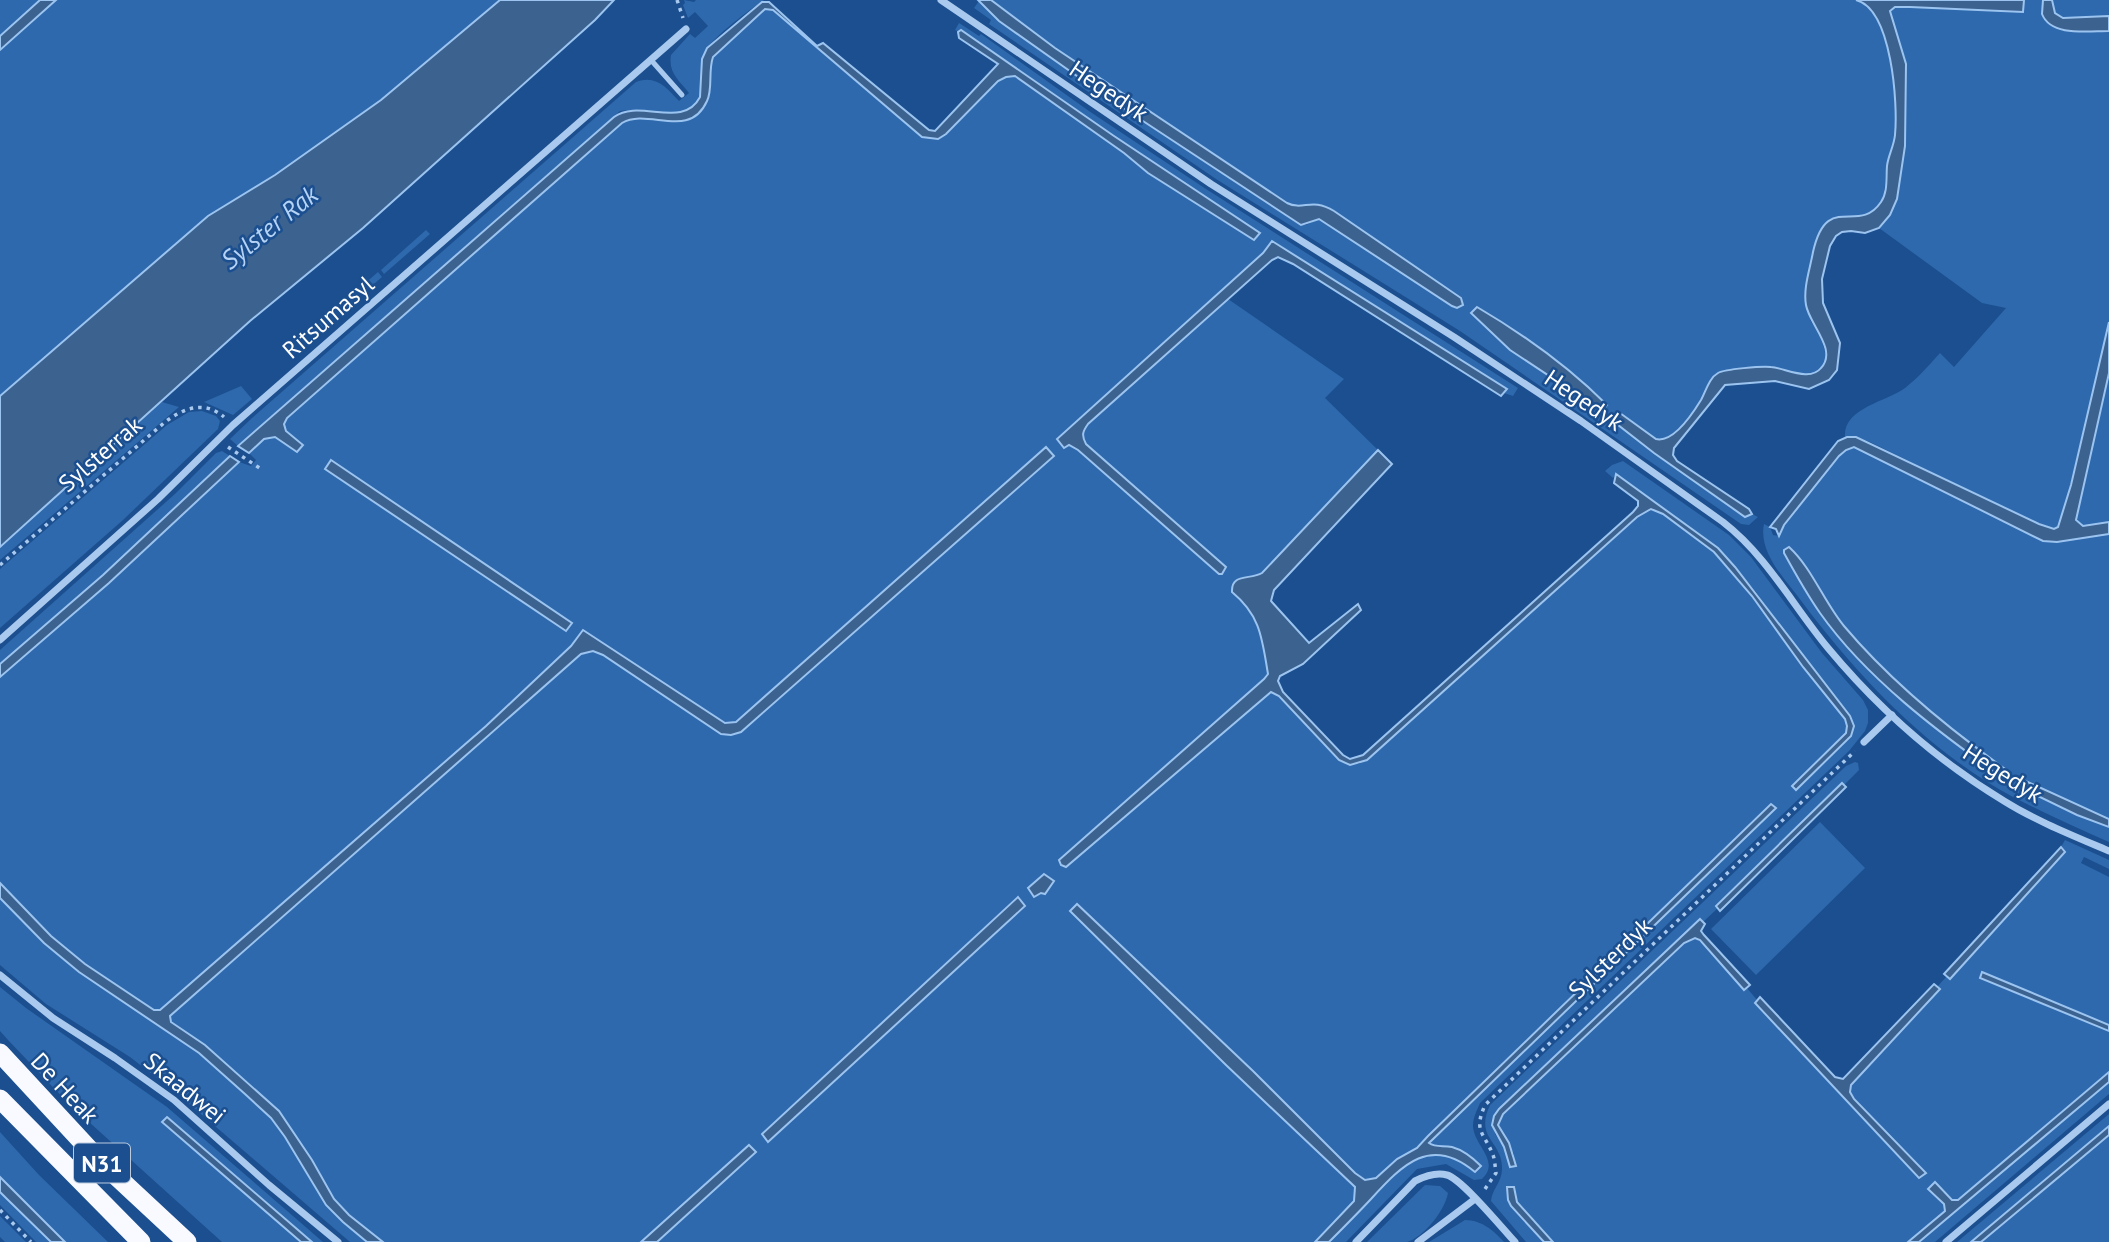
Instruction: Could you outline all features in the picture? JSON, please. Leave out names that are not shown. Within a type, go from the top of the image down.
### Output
[{"type":"highway","name":"De Heak","points":[[0,1053],[100,1161],[187,1242]]},
{"type":"highway","name":"N31","points":[[0,1099],[141,1242]]},
{"type":"street","name":"Hegedyk","points":[[942,0],[1211,184],[1543,395],[1723,522],[1753,549],[1828,648],[1892,715],[1955,768],[2005,802],[2109,851]]},
{"type":"street","name":"Ritsumasyl","points":[[0,640],[158,499],[233,425],[686,29]]},
{"type":"street","points":[[1864,742],[1892,715]]},
{"type":"street","name":"Skaadwei","points":[[0,975],[53,1018],[143,1076],[174,1100],[338,1242]]},
{"type":"street","points":[[1945,1242],[2109,1104]]},
{"type":"street","points":[[1356,1242],[1415,1181],[1426,1176],[1446,1175],[1455,1178],[1515,1242]]},
{"type":"street","points":[[1418,1242],[1475,1199]]},
{"type":"lane","points":[[651,60],[682,95]]},
{"type":"path","name":"Sylsterrak","points":[[0,565],[164,422],[179,412],[187,408],[202,407],[219,413],[233,425]]},
{"type":"path","points":[[219,440],[261,469]]},
{"type":"path","name":"Sylsterdyk","points":[[1475,1199],[1496,1173],[1493,1156],[1479,1131],[1479,1119],[1485,1105],[1864,742]]},
{"type":"path","points":[[0,1210],[31,1242]]},
{"type":"shaded area","points":[[0,0],[40,0],[0,36]]},
{"type":"shaded area","points":[[56,0],[500,0],[381,100],[275,175],[208,216],[0,396],[0,50]]},
{"type":"shaded area","points":[[684,0],[764,0],[725,30],[707,49],[699,96],[690,110],[680,113],[620,111],[238,446],[230,439],[636,82],[655,81],[679,101],[689,93],[673,72],[671,55],[690,34],[695,38],[708,26],[695,12],[688,18]]},
{"type":"shaded area","points":[[991,0],[1856,0],[1869,7],[1886,38],[1890,58],[1894,79],[1895,137],[1888,160],[1884,194],[1875,210],[1860,217],[1829,219],[1810,320],[1825,351],[1824,367],[1819,372],[1809,374],[1765,367],[1721,372],[1683,424],[1664,438],[1656,439],[1620,414],[1614,421],[1654,453],[1745,516],[1752,514],[1758,517],[1749,525],[1741,524],[1460,331],[1216,179],[989,24],[991,20],[974,8],[979,1],[999,21],[1108,98],[1301,225],[1319,219],[1457,308],[1461,298],[1334,211],[1314,204],[1298,206],[1287,203],[1055,48]],"holes":[[[1477,307],[1561,364],[1607,404],[1510,350],[1472,314]]]},
{"type":"shaded area","points":[[2024,0],[2043,0],[2042,14],[2055,26],[2063,29],[2109,31],[2109,322],[2061,524],[2054,529],[2017,514],[1870,442],[1856,437],[1845,438],[1850,420],[1867,407],[1905,388],[1940,353],[1954,367],[2006,308],[1982,303],[1879,228],[1890,215],[1905,146],[1906,64],[1890,12],[1895,7],[2023,11]]},
{"type":"shaded area","points":[[2052,0],[2109,0],[2109,16],[2063,18],[2055,13]]},
{"type":"shaded area","points":[[770,8],[922,137],[946,134],[998,81],[1015,76],[1148,173],[1254,240],[1260,234],[975,39],[955,30],[959,23],[979,36],[981,34],[1089,111],[1206,189],[1518,388],[1513,396],[1504,393],[1507,389],[1272,241],[1057,439],[1064,448],[1069,445],[1078,450],[1222,574],[1226,567],[1086,444],[1083,436],[1088,424],[1228,299],[1344,379],[1325,398],[1378,450],[1262,573],[1255,578],[1241,577],[1232,592],[1252,612],[1261,632],[1268,674],[1060,860],[1271,692],[1279,696],[1339,760],[1359,764],[1637,517],[1651,509],[1663,514],[1714,552],[1752,596],[1803,667],[1845,719],[1846,733],[1792,787],[1796,790],[1845,743],[1854,726],[1837,698],[1807,663],[1756,592],[1718,548],[1616,474],[1613,478],[1605,471],[1623,461],[1729,535],[1751,557],[1822,653],[1863,700],[1868,710],[1868,723],[1849,751],[1480,1103],[1473,1126],[1488,1160],[1489,1166],[1482,1179],[1474,1180],[1446,1164],[1417,1169],[1346,1242],[1329,1242],[1388,1181],[1410,1163],[1436,1155],[1450,1156],[1465,1163],[1450,1146],[1434,1146],[1429,1143],[1775,809],[1772,805],[1417,1148],[1397,1159],[1376,1178],[1365,1180],[1077,905],[1070,911],[1226,1065],[1355,1187],[1354,1201],[1315,1242],[657,1242],[755,1152],[749,1145],[641,1242],[383,1242],[349,1215],[334,1199],[279,1111],[205,1045],[171,1021],[169,1016],[175,1010],[581,654],[593,651],[603,655],[721,733],[731,735],[1054,456],[1046,447],[736,722],[725,723],[583,630],[571,646],[486,726],[160,1010],[154,1011],[85,964],[51,936],[0,883],[0,677],[109,583],[239,462],[251,466],[256,460],[249,453],[264,439],[275,437],[297,452],[303,445],[286,431],[284,424],[287,418],[622,123],[630,118],[695,115],[712,57],[765,9]],"holes":[[[331,461],[571,622],[566,630],[325,468]],[[1017,897],[1025,907],[769,1141],[762,1134]]]},
{"type":"shaded area","points":[[426,230],[430,234],[384,274],[381,270]]},
{"type":"shaded area","points":[[378,272],[382,277],[321,330],[317,325]]},
{"type":"shaded area","points":[[2109,373],[2109,522],[2083,526],[2076,520],[2076,513]]},
{"type":"shaded area","points":[[241,386],[252,399],[233,415],[204,402]]},
{"type":"shaded area","points":[[162,402],[179,407],[0,560],[0,547]]},
{"type":"shaded area","points":[[202,411],[216,416],[220,421],[218,429],[123,520],[0,628],[0,569],[167,425],[189,412]]},
{"type":"shaded area","points":[[1854,447],[2043,541],[2057,542],[2109,534],[2109,819],[2019,778],[2015,785],[2109,827],[2109,842],[2013,797],[1952,758],[1871,685],[1781,575],[1765,545],[1764,524],[1770,527],[1773,535],[1779,536],[1784,525],[1845,450]],"holes":[[[1794,552],[1836,616],[1879,666],[1920,703],[2008,770],[2003,778],[1904,703],[1838,637],[1815,606],[1784,553]]]},
{"type":"shaded area","points":[[222,451],[230,456],[103,575],[0,664],[0,650],[176,493],[216,453]]},
{"type":"shaded area","points":[[1858,763],[1859,770],[1844,785],[1841,783],[1716,906],[1718,908],[1703,922],[1700,919],[1499,1109],[1494,1116],[1495,1134],[1504,1147],[1510,1166],[1514,1154],[1498,1124],[1503,1114],[1684,943],[1696,938],[1744,990],[1747,988],[1757,1000],[1755,1002],[1925,1172],[1854,1099],[1850,1092],[1851,1085],[1939,990],[1937,987],[1947,976],[1950,979],[2065,852],[2061,847],[2065,840],[2109,860],[2109,869],[2084,857],[2081,863],[2109,877],[2109,1025],[1982,973],[1980,978],[2109,1031],[2109,1072],[1958,1200],[1953,1200],[1936,1183],[1928,1189],[1944,1204],[1945,1211],[1908,1242],[1553,1242],[1515,1198],[1511,1206],[1544,1242],[1526,1242],[1491,1201],[1502,1169],[1498,1152],[1485,1125],[1490,1105],[1846,766]]},
{"type":"shaded area","points":[[1820,822],[1865,868],[1756,975],[1711,929]]},
{"type":"shaded area","points":[[0,898],[44,943],[79,972],[199,1053],[271,1118],[326,1205],[367,1242],[350,1242],[180,1096],[130,1057],[46,1004],[0,965]]},
{"type":"shaded area","points":[[0,987],[167,1107],[323,1242],[312,1242],[162,1122],[301,1242],[222,1242],[69,1104],[0,1031]]},
{"type":"shaded area","points":[[2109,1082],[2109,1094],[1935,1242],[1919,1242]]},
{"type":"shaded area","points":[[2109,1114],[2109,1126],[1971,1242],[1957,1242]]},
{"type":"shaded area","points":[[0,1132],[39,1175],[108,1242],[65,1242],[0,1177]]},
{"type":"shaded area","points":[[2109,1135],[2109,1242],[1981,1242]]},
{"type":"shaded area","points":[[1425,1185],[1440,1186],[1448,1193],[1443,1207],[1427,1229],[1407,1242],[1367,1242]]},
{"type":"shaded area","points":[[0,1192],[51,1242],[36,1242],[0,1205]]},
{"type":"shaded area","points":[[0,1216],[26,1242],[5,1242],[0,1237]]},
{"type":"shaded area","points":[[1465,1220],[1482,1224],[1504,1242],[1429,1242]]},
{"type":"water","points":[[40,0],[56,0],[0,50],[0,36]]},
{"type":"water","name":"Sylster Rak","points":[[500,0],[614,0],[363,228],[250,321],[0,547],[0,396],[208,216],[275,175],[381,100]]},
{"type":"water","points":[[978,0],[991,0],[1055,48],[1287,203],[1298,206],[1314,204],[1334,211],[1461,298],[1463,305],[1457,308],[1452,306],[1319,219],[1301,225],[1108,98],[999,21]]},
{"type":"water","points":[[1856,0],[2024,0],[2023,12],[1910,7],[1895,7],[1890,11],[1906,64],[1905,146],[1897,199],[1890,215],[1879,228],[1865,233],[1842,232],[1830,246],[1822,279],[1823,303],[1840,343],[1837,370],[1829,380],[1809,389],[1775,381],[1725,385],[1674,448],[1673,455],[1677,461],[1749,509],[1752,514],[1745,517],[1613,421],[1620,413],[1656,439],[1662,439],[1676,432],[1688,419],[1710,381],[1718,373],[1766,367],[1811,374],[1821,368],[1825,361],[1825,345],[1808,312],[1805,299],[1819,233],[1826,223],[1835,218],[1863,215],[1881,202],[1886,189],[1888,162],[1895,135],[1893,81],[1885,38],[1868,7]]},
{"type":"water","points":[[2043,0],[2052,0],[2055,13],[2063,18],[2109,16],[2109,31],[2081,32],[2053,26],[2042,14]]},
{"type":"water","points":[[762,2],[769,2],[817,46],[823,43],[929,130],[935,131],[998,64],[959,38],[958,32],[961,30],[1260,233],[1254,240],[1148,173],[1015,76],[998,81],[946,134],[938,139],[922,137],[773,10],[765,9],[713,57],[709,96],[699,113],[690,119],[679,121],[644,118],[622,123],[287,418],[284,424],[286,431],[303,445],[297,452],[275,437],[264,439],[249,453],[238,446],[614,117],[624,112],[672,113],[692,107],[700,97],[702,59],[707,48]]},
{"type":"water","points":[[1272,241],[1507,389],[1501,396],[1293,264],[1278,257],[1272,260],[1088,424],[1083,433],[1086,444],[1226,567],[1222,574],[1219,574],[1078,450],[1069,445],[1064,448],[1057,439],[1263,253]]},
{"type":"water","points":[[1477,307],[1545,352],[1607,405],[1602,411],[1510,350],[1471,313]]},
{"type":"water","points":[[2109,322],[2109,373],[2076,520],[2083,526],[2109,522],[2109,534],[2057,542],[2043,541],[1854,447],[1839,456],[1784,525],[1779,536],[1776,529],[1770,527],[1838,441],[1856,437],[2039,524],[2054,529],[2058,527],[2071,485]]},
{"type":"water","points":[[1046,447],[1054,456],[741,732],[721,734],[603,655],[593,651],[581,654],[170,1016],[171,1022],[205,1045],[279,1111],[334,1199],[349,1215],[383,1242],[367,1242],[326,1205],[285,1137],[271,1118],[245,1094],[199,1053],[79,972],[44,943],[0,898],[0,883],[51,936],[85,964],[154,1010],[160,1010],[486,726],[571,646],[583,630],[725,723],[736,722]]},
{"type":"water","points":[[1378,450],[1392,464],[1274,590],[1271,601],[1309,643],[1358,604],[1361,610],[1303,664],[1280,676],[1278,681],[1283,692],[1343,755],[1350,759],[1363,755],[1633,512],[1638,501],[1614,483],[1616,474],[1718,548],[1850,716],[1854,726],[1851,736],[1796,790],[1792,786],[1846,733],[1845,719],[1803,667],[1752,596],[1714,552],[1663,514],[1651,509],[1637,517],[1367,760],[1350,765],[1339,760],[1279,696],[1271,692],[1066,867],[1061,865],[1059,860],[1268,674],[1259,629],[1249,610],[1232,592],[1233,586],[1238,579],[1262,573]]},
{"type":"water","points":[[230,456],[239,462],[109,583],[0,677],[0,664],[103,575]]},
{"type":"water","points":[[331,460],[572,623],[566,631],[325,469]]},
{"type":"water","points":[[1789,547],[1804,565],[1837,617],[1862,647],[1922,704],[2008,771],[2003,778],[1904,703],[1859,660],[1838,637],[1805,590],[1784,553]]},
{"type":"water","points":[[2019,778],[2109,819],[2109,827],[2015,785]]},
{"type":"water","points":[[1842,783],[1846,787],[1720,911],[1716,906]]},
{"type":"water","points":[[1771,804],[1776,808],[1429,1143],[1464,1152],[1481,1166],[1475,1172],[1459,1161],[1445,1156],[1418,1158],[1395,1175],[1329,1242],[1315,1242],[1354,1201],[1355,1187],[1226,1065],[1070,911],[1077,904],[1365,1180],[1376,1178],[1397,1159],[1417,1148]]},
{"type":"water","points":[[2061,847],[2065,852],[1950,979],[1944,974]]},
{"type":"water","points":[[1044,874],[1054,881],[1045,894],[1034,897],[1028,888]]},
{"type":"water","points":[[1018,897],[1025,906],[768,1142],[762,1134]]},
{"type":"water","points":[[1700,919],[1705,924],[1701,931],[1704,935],[1750,985],[1744,990],[1700,940],[1695,938],[1684,943],[1503,1114],[1498,1125],[1509,1143],[1516,1166],[1510,1167],[1504,1147],[1492,1125],[1499,1109]]},
{"type":"water","points":[[1982,972],[2109,1025],[2109,1031],[1980,978]]},
{"type":"water","points":[[1934,984],[1940,989],[1851,1085],[1850,1092],[1926,1173],[1919,1178],[1755,1003],[1760,997],[1835,1077],[1843,1079]]},
{"type":"water","points":[[2109,1072],[2109,1082],[1919,1242],[1908,1242],[1945,1211],[1944,1204],[1928,1189],[1935,1182],[1952,1200],[1958,1200]]},
{"type":"water","points":[[167,1117],[312,1242],[301,1242],[162,1122]]},
{"type":"water","points":[[2109,1126],[2109,1135],[1981,1242],[1971,1242]]},
{"type":"water","points":[[749,1145],[756,1152],[657,1242],[641,1242]]},
{"type":"water","points":[[0,1177],[65,1242],[51,1242],[0,1192]]},
{"type":"water","points":[[1507,1187],[1514,1187],[1517,1202],[1553,1242],[1544,1242],[1511,1206]]}]
